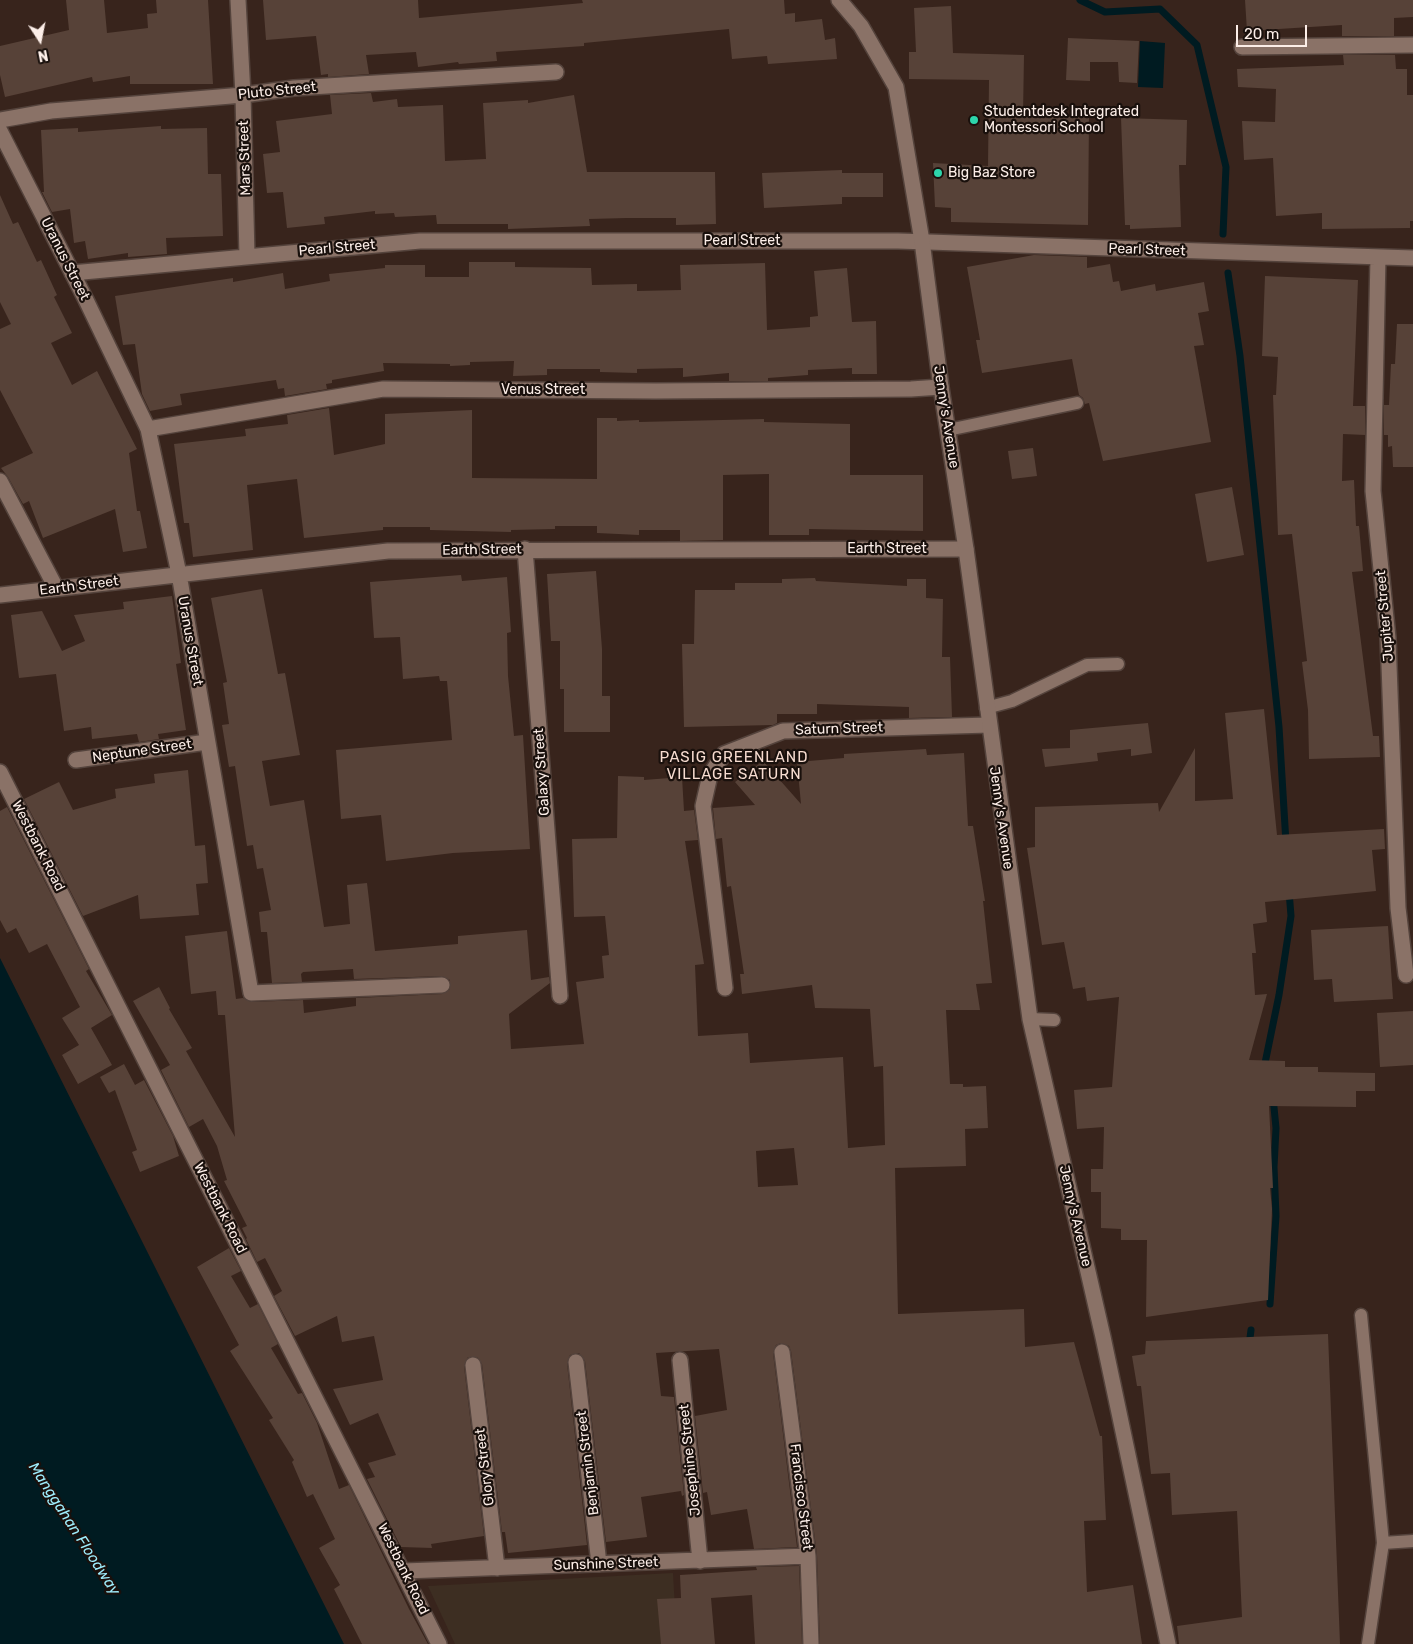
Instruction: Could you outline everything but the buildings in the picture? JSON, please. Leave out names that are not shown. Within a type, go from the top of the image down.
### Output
[{"type":"street","name":"Mars Street","points":[[238,0],[243,95],[247,256]]},
{"type":"street","name":"Jenny's Avenue","points":[[840,0],[861,26],[896,87],[922,242],[941,387],[966,548],[988,725],[1030,1019],[1103,1337],[1168,1644]]},
{"type":"street","points":[[1242,47],[1413,45]]},
{"type":"street","name":"Pluto Street","points":[[0,120],[51,110],[243,95],[294,88],[556,72]]},
{"type":"street","name":"Uranus Street","points":[[0,131],[148,429],[179,574],[252,993],[442,984]]},
{"type":"street","name":"Pearl Street","points":[[72,273],[420,241],[922,242],[1413,258]]},
{"type":"street","name":"Jupiter Street","points":[[1378,257],[1373,492],[1388,638],[1406,908],[1406,975]]},
{"type":"street","name":"Venus Street","points":[[148,429],[383,389],[656,391],[911,389],[941,387]]},
{"type":"street","points":[[0,481],[56,588]]},
{"type":"street","name":"Earth Street","points":[[0,595],[388,551],[966,548]]},
{"type":"street","name":"Galaxy Street","points":[[525,549],[560,996]]},
{"type":"street","name":"Saturn Street","points":[[725,988],[703,806],[710,775],[724,754],[783,731],[988,725]]},
{"type":"street","name":"Neptune Street","points":[[76,760],[207,742]]},
{"type":"street","name":"Westbank Road","points":[[0,772],[440,1644]]},
{"type":"street","name":"Francisco Street","points":[[782,1352],[808,1556],[811,1644]]},
{"type":"street","name":"Josephine Street","points":[[680,1360],[700,1561]]},
{"type":"street","name":"Benjamin Street","points":[[576,1362],[599,1564]]},
{"type":"street","name":"Glory Street","points":[[473,1365],[497,1568]]},
{"type":"street","name":"Sunshine Street","points":[[404,1571],[808,1556]]},
{"type":"lane","points":[[948,430],[1077,403]]},
{"type":"lane","points":[[986,708],[1012,701],[1087,665],[1118,664]]},
{"type":"lane","points":[[1030,1019],[1054,1020]]},
{"type":"lane","points":[[1361,1315],[1383,1543],[1368,1644]]},
{"type":"lane","points":[[1383,1543],[1413,1541]]},
{"type":"shaded area","points":[[673,1573],[677,1644],[455,1644],[428,1586]]},
{"type":"water","points":[[1140,41],[1165,43],[1163,88],[1138,87]]},
{"type":"water","name":"Manggahan Floodway","points":[[0,958],[344,1644],[0,1644]]},
{"type":"waterway","points":[[1080,0],[1105,12],[1160,9],[1197,45],[1226,167],[1223,234]]},
{"type":"waterway","points":[[1228,273],[1240,356],[1279,727],[1286,843]]},
{"type":"waterway","points":[[1264,1068],[1279,995],[1291,916],[1289,891]]},
{"type":"waterway","points":[[1270,1304],[1276,1216],[1274,1167],[1276,1128],[1273,1097]]},
{"type":"waterway","points":[[1249,1346],[1251,1330]]},
{"type":"place","name":"Studentdesk Integrated Montessori School","points":[[974,120]]},
{"type":"place","name":"Big Baz Store","points":[[938,173]]},
{"type":"district","name":"PASIG GREENLAND VILLAGE SATURN","points":[[734,766]]}]
